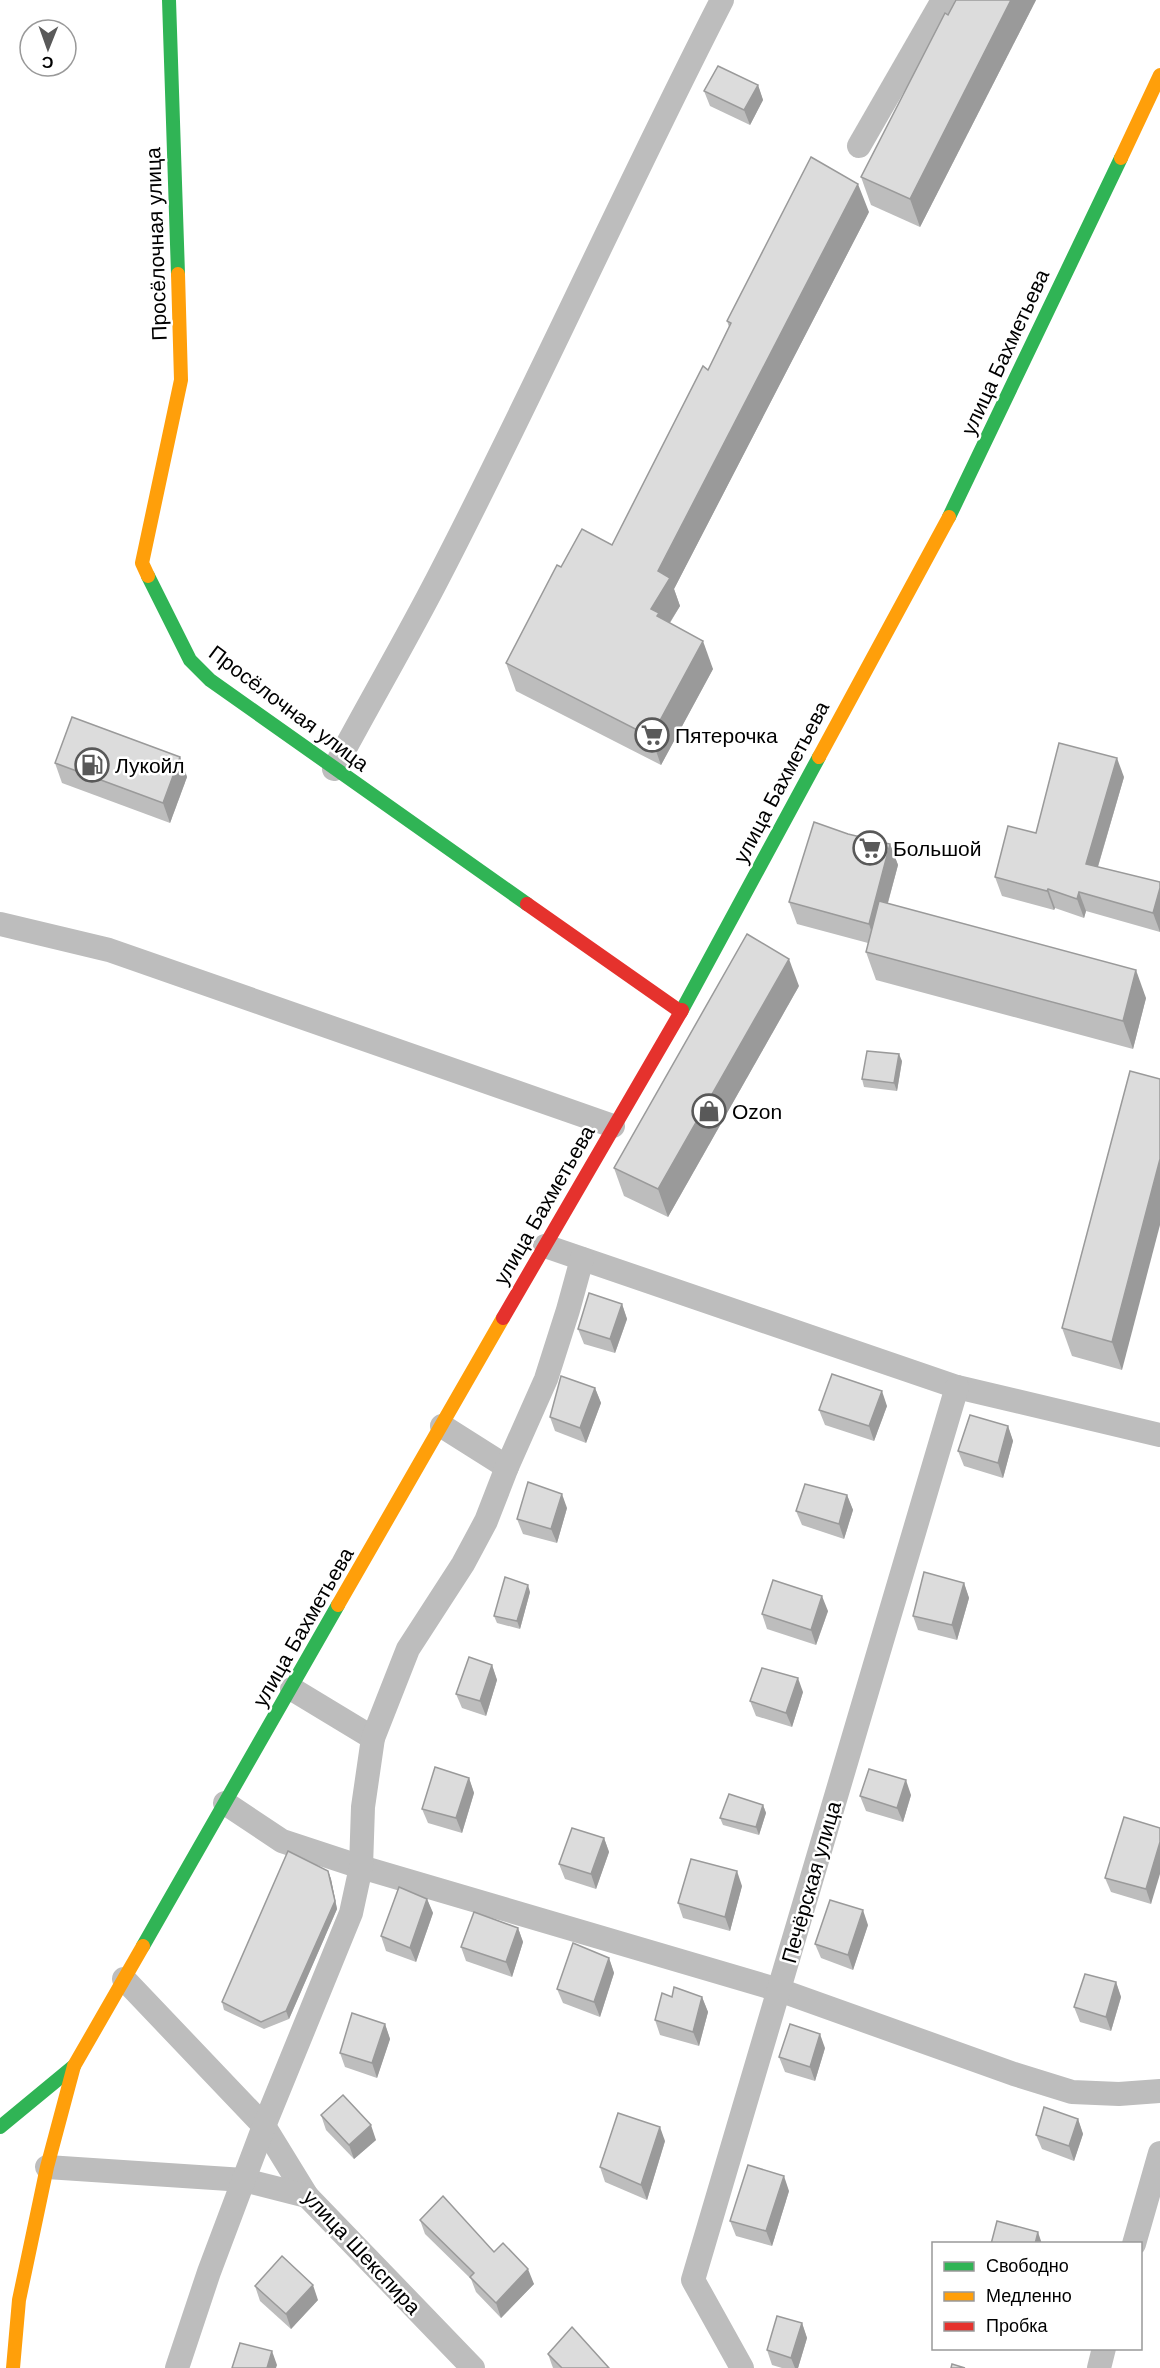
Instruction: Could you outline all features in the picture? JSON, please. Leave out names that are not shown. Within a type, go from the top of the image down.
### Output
[{"type":"main road","name":"Просёлочная улица","points":[[169,0],[181,380],[142,564],[190,660],[210,680],[334,769],[681,1012]]},
{"type":"main road","name":"улица Бахметьева","points":[[13,2368],[19,2300],[47,2167],[74,2066],[613,1126],[681,1012],[957,502],[1160,75]]},
{"type":"main road","points":[[0,2127],[74,2066]]},
{"type":"street","points":[[334,769],[438,579],[661,119],[722,0]]},
{"type":"street","points":[[859,146],[943,0]]},
{"type":"street","points":[[0,924],[109,950],[613,1126]]},
{"type":"street","points":[[545,1246],[957,1387],[1160,1434]]},
{"type":"street","points":[[177,2368],[264,2126],[351,1913],[361,1867],[363,1807],[373,1738],[408,1649],[468,1556],[486,1521],[546,1379],[582,1259]]},
{"type":"street","name":"Печёрская улица","points":[[742,2368],[693,2280],[957,1387]]},
{"type":"street","points":[[442,1426],[507,1467]]},
{"type":"street","points":[[292,1689],[373,1738]]},
{"type":"street","points":[[225,1803],[282,1841],[361,1867],[779,1990],[1014,2074],[1072,2092],[1119,2094],[1160,2091]]},
{"type":"street","name":"улица Шекспира","points":[[124,1980],[264,2126],[306,2196],[473,2368]]},
{"type":"street","points":[[1135,2242],[1160,2153]]},
{"type":"street","points":[[47,2167],[244,2180],[306,2196]]},
{"type":"street","points":[[1099,2368],[1104,2350]]},
{"type":"building","points":[[956,0],[1011,0],[910,199],[861,177],[945,13],[948,15]]},
{"type":"building","points":[[718,66],[758,85],[744,110],[704,91]]},
{"type":"building","points":[[811,157],[858,184],[658,571],[670,578],[651,609],[659,613],[657,616],[703,641],[651,737],[506,663],[557,565],[561,567],[582,529],[612,545],[703,366],[708,370],[731,323],[727,321]]},
{"type":"building","points":[[72,717],[180,757],[163,803],[55,763]]},
{"type":"building","points":[[1059,743],[1117,758],[1086,864],[1160,882],[1153,913],[1079,892],[1077,899],[1048,889],[1047,891],[995,877],[1008,826],[1036,833]]},
{"type":"building","points":[[814,822],[848,834],[890,844],[869,924],[789,902]]},
{"type":"building","points":[[879,901],[1136,970],[1123,1021],[866,952]]},
{"type":"building","points":[[747,934],[789,959],[658,1189],[614,1168]]},
{"type":"building","points":[[867,1051],[899,1054],[894,1083],[862,1079]]},
{"type":"building","points":[[1130,1071],[1160,1079],[1160,1159],[1112,1342],[1062,1328]]},
{"type":"building","points":[[589,1293],[622,1304],[610,1339],[578,1329]]},
{"type":"building","points":[[832,1374],[882,1391],[869,1426],[819,1410]]},
{"type":"building","points":[[561,1376],[595,1388],[580,1428],[550,1417]]},
{"type":"building","points":[[970,1415],[1008,1426],[998,1463],[958,1451]]},
{"type":"building","points":[[528,1482],[562,1494],[551,1529],[517,1519]]},
{"type":"building","points":[[805,1484],[847,1495],[839,1524],[796,1511]]},
{"type":"building","points":[[924,1572],[964,1583],[952,1625],[913,1616]]},
{"type":"building","points":[[505,1577],[528,1585],[517,1621],[494,1616]]},
{"type":"building","points":[[773,1580],[822,1596],[811,1630],[762,1614]]},
{"type":"building","points":[[469,1657],[492,1665],[480,1701],[456,1694]]},
{"type":"building","points":[[762,1668],[798,1678],[786,1713],[750,1701]]},
{"type":"building","points":[[435,1767],[469,1778],[456,1818],[422,1809]]},
{"type":"building","points":[[869,1769],[906,1780],[897,1808],[860,1796]]},
{"type":"building","points":[[729,1794],[763,1805],[756,1827],[720,1818]]},
{"type":"building","points":[[1124,1817],[1160,1828],[1160,1842],[1146,1889],[1105,1878]]},
{"type":"building","points":[[572,1828],[604,1838],[591,1874],[559,1864]]},
{"type":"building","points":[[288,1851],[328,1871],[335,1901],[286,2011],[261,2022],[222,2002]]},
{"type":"building","points":[[691,1859],[737,1871],[725,1917],[678,1903]]},
{"type":"building","points":[[399,1887],[427,1899],[410,1948],[381,1936]]},
{"type":"building","points":[[830,1900],[863,1910],[848,1955],[815,1944]]},
{"type":"building","points":[[474,1912],[518,1928],[506,1962],[461,1947]]},
{"type":"building","points":[[573,1943],[609,1958],[594,2002],[557,1989]]},
{"type":"building","points":[[1085,1974],[1116,1982],[1106,2017],[1074,2007]]},
{"type":"building","points":[[674,1987],[702,1997],[693,2032],[655,2020],[662,1993],[672,1997]]},
{"type":"building","points":[[352,2013],[385,2024],[372,2063],[340,2053]]},
{"type":"building","points":[[790,2024],[820,2034],[810,2067],[779,2057]]},
{"type":"building","points":[[343,2095],[371,2125],[349,2145],[321,2115]]},
{"type":"building","points":[[1044,2107],[1078,2119],[1069,2146],[1036,2135]]},
{"type":"building","points":[[618,2113],[660,2127],[641,2185],[600,2167]]},
{"type":"building","points":[[748,2165],[784,2176],[766,2231],[730,2221]]},
{"type":"building","points":[[443,2196],[494,2252],[503,2243],[528,2269],[496,2303],[470,2277],[474,2273],[420,2220]]},
{"type":"building","points":[[997,2221],[1038,2232],[1036,2242],[992,2242]]},
{"type":"building","points":[[282,2256],[313,2285],[286,2314],[255,2286]]},
{"type":"building","points":[[777,2316],[802,2323],[791,2358],[767,2350]]},
{"type":"building","points":[[572,2327],[609,2368],[562,2368],[548,2354]]},
{"type":"building","points":[[240,2343],[272,2351],[267,2368],[232,2368]]},
{"type":"building","points":[[952,2364],[965,2368],[951,2368]]},
{"type":"traffic: fast","points":[[169,0],[178,274]]},
{"type":"traffic: fast","points":[[949,517],[1121,158]]},
{"type":"traffic: fast","points":[[148,576],[190,660],[210,680],[527,904]]},
{"type":"traffic: fast","points":[[682,1010],[819,757]]},
{"type":"traffic: fast","points":[[143,1946],[338,1605]]},
{"type":"traffic: fast","points":[[0,2127],[74,2066]]},
{"type":"traffic: slow","points":[[1121,158],[1160,75]]},
{"type":"traffic: slow","points":[[148,576],[142,563],[181,380],[178,274]]},
{"type":"traffic: slow","points":[[819,757],[949,517]]},
{"type":"traffic: slow","points":[[338,1605],[503,1318]]},
{"type":"traffic: slow","points":[[13,2368],[19,2300],[47,2167],[74,2066],[143,1946]]},
{"type":"traffic: jam","points":[[527,904],[681,1012]]},
{"type":"traffic: jam","points":[[503,1318],[682,1010]]},
{"type":"place","name":"Пятерочка","points":[[652,735]]},
{"type":"place","name":"Лукойл","points":[[92,765]]},
{"type":"place","name":"Большой","points":[[870,848]]},
{"type":"place","name":"Ozon","points":[[709,1111]]}]
